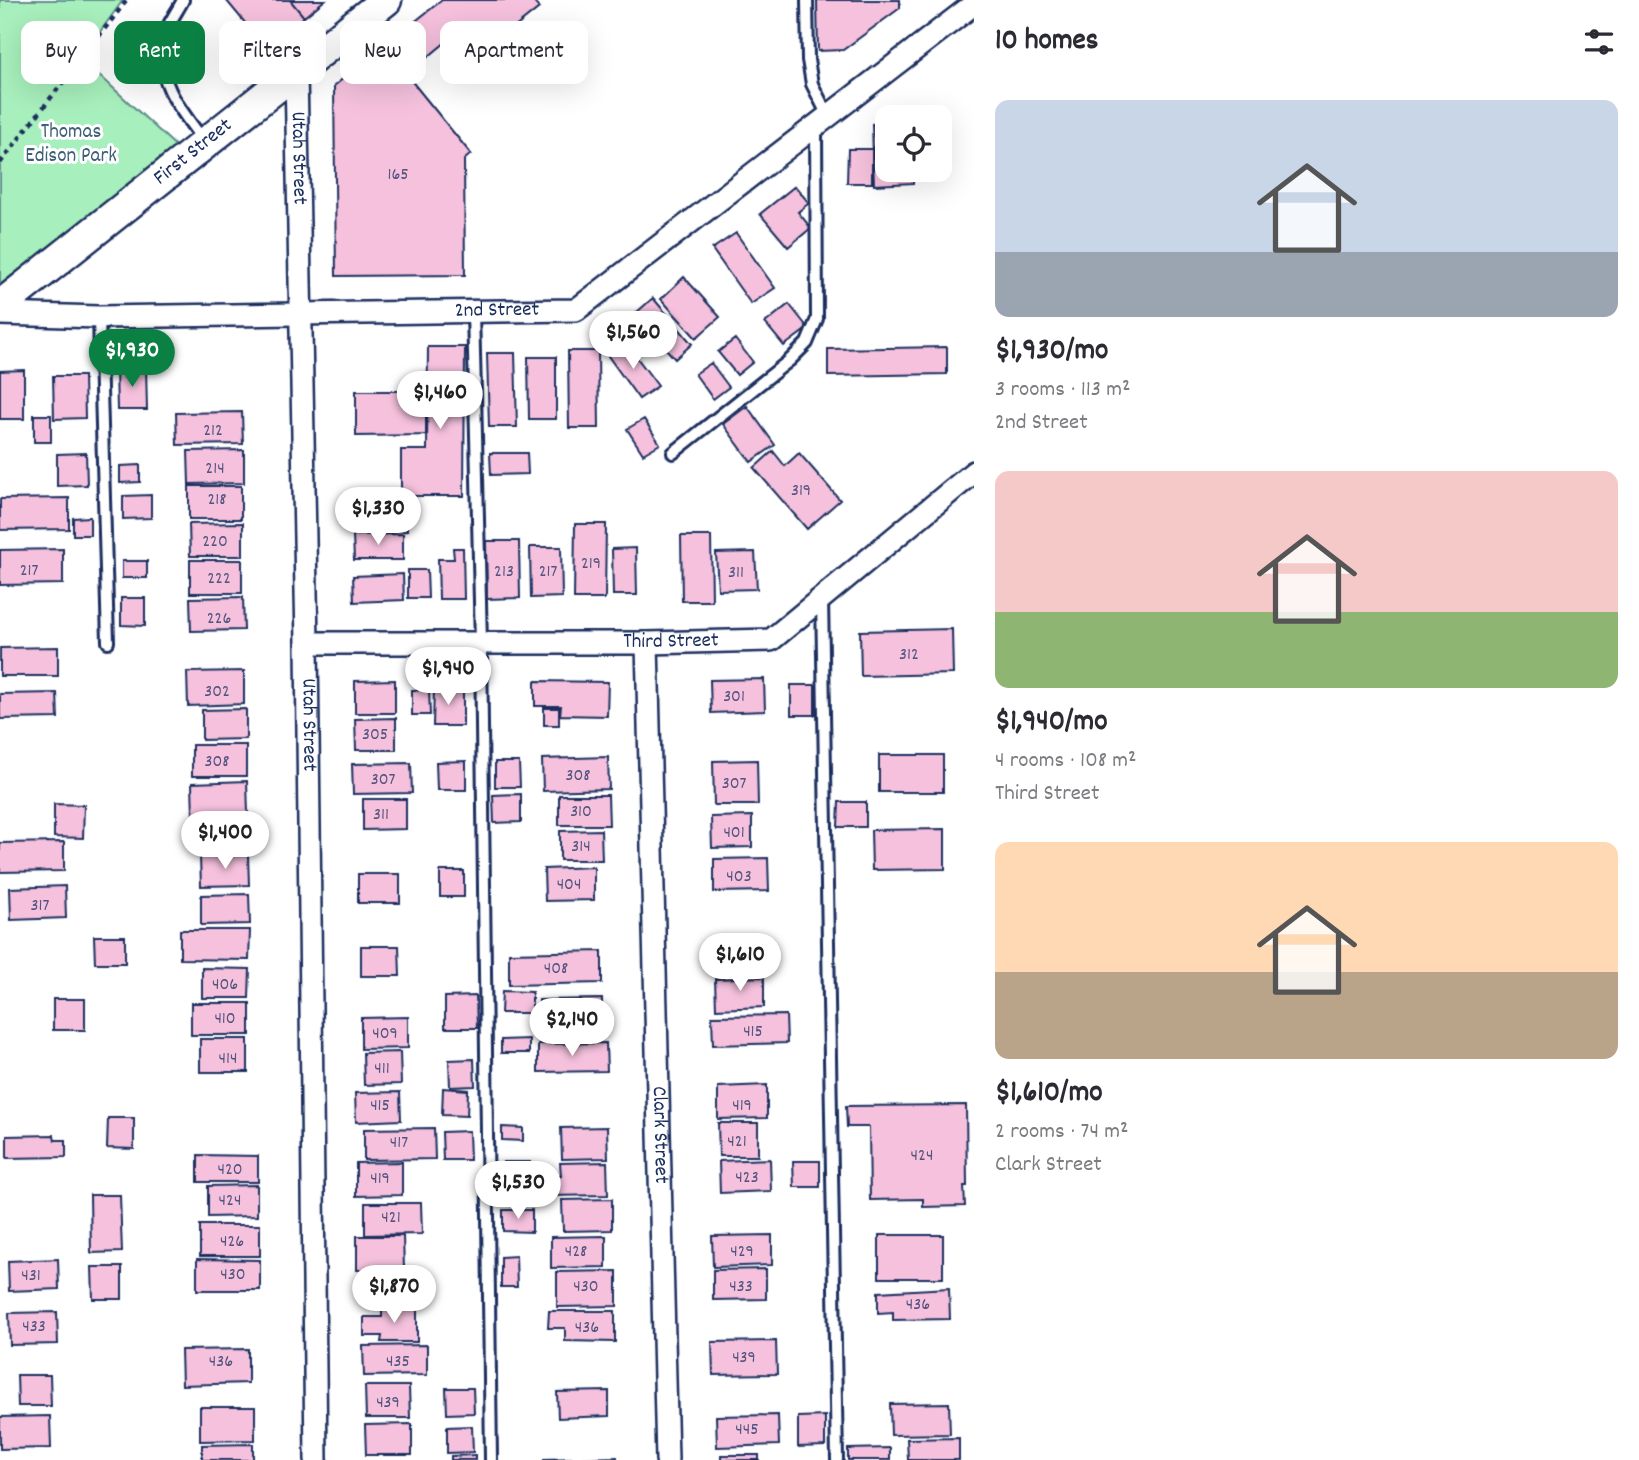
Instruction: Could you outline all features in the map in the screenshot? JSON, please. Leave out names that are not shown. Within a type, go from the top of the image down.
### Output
[{"type":"street","name":"First Street","points":[[326,48],[386,0]]},
{"type":"street","name":"2nd Street","points":[[0,314],[99,317],[576,310],[974,4]]},
{"type":"street","name":"First Street","points":[[0,306],[281,84]]},
{"type":"street","name":"Utah Street","points":[[296,84],[307,643],[316,1460]]},
{"type":"street","name":"Third Street","points":[[307,643],[648,643],[771,640],[974,472]]},
{"type":"street","name":"Clark Street","points":[[648,643],[667,1460]]},
{"type":"lane","points":[[183,0],[163,37],[162,62],[166,85],[206,143]]},
{"type":"lane","points":[[673,453],[790,360],[807,343],[817,319],[822,121],[808,60],[807,0]]},
{"type":"lane","points":[[474,311],[491,1460]]},
{"type":"lane","points":[[99,317],[108,642]]},
{"type":"lane","points":[[822,598],[838,1460]]},
{"type":"path","points":[[0,163],[127,0]]},
{"type":"green space","name":"Thomas Edison Park","points":[[0,0],[123,0],[100,32],[100,21],[21,21],[21,84],[100,84],[100,76],[182,152],[0,285]]},
{"type":"building","points":[[226,0],[290,0],[304,17],[299,21],[244,21]]},
{"type":"building","points":[[290,0],[325,0],[304,17]]},
{"type":"building","points":[[442,0],[532,0],[539,8],[523,21],[440,21],[440,47],[426,59],[426,21],[416,21]]},
{"type":"building","points":[[817,0],[900,0],[900,8],[843,50],[818,51]]},
{"type":"building","points":[[340,81],[340,84],[414,84],[471,154],[464,160],[465,275],[336,276],[334,86]]},
{"type":"building","points":[[872,124],[875,124],[875,182],[913,183],[874,185]]},
{"type":"building","points":[[848,149],[872,149],[872,183],[847,183]]},
{"type":"building","points":[[795,186],[809,203],[798,212],[811,228],[788,247],[760,214]]},
{"type":"building","points":[[736,233],[775,288],[751,304],[712,249]]},
{"type":"building","points":[[684,277],[720,317],[696,338],[661,299]]},
{"type":"building","points":[[653,298],[692,344],[675,359],[659,341],[653,346],[629,319]]},
{"type":"building","points":[[789,304],[808,328],[784,346],[765,323]]},
{"type":"building","points":[[735,339],[753,362],[737,375],[718,352]]},
{"type":"building","points":[[626,343],[658,386],[639,399],[608,356]]},
{"type":"building","points":[[428,347],[465,347],[464,496],[401,496],[401,450],[427,450]]},
{"type":"building","points":[[947,347],[947,374],[828,376],[828,349]]},
{"type":"building","points":[[568,351],[598,351],[599,428],[569,428]]},
{"type":"building","points":[[487,353],[515,353],[517,427],[489,427]]},
{"type":"building","points":[[528,357],[556,357],[556,419],[529,419]]},
{"type":"building","points":[[711,363],[729,387],[713,399],[695,374]]},
{"type":"building","points":[[146,367],[147,410],[117,410],[116,368]]},
{"type":"building","points":[[24,370],[24,419],[0,419],[0,371]]},
{"type":"building","points":[[53,376],[84,376],[85,418],[54,419]]},
{"type":"building","points":[[356,391],[426,391],[426,435],[356,436]]},
{"type":"building","points":[[747,406],[775,445],[751,462],[723,424]]},
{"type":"building","points":[[242,412],[243,444],[177,445],[176,413]]},
{"type":"building","points":[[34,415],[51,415],[51,442],[34,442]]},
{"type":"building","points":[[644,419],[660,444],[643,454],[627,429]]},
{"type":"building","points":[[244,450],[244,483],[189,484],[188,451]]},
{"type":"building","points":[[773,451],[785,466],[799,453],[840,500],[807,529],[754,468]]},
{"type":"building","points":[[86,453],[87,485],[57,486],[57,454]]},
{"type":"building","points":[[490,453],[527,453],[528,474],[491,475]]},
{"type":"building","points":[[140,465],[140,482],[120,483],[120,466]]},
{"type":"building","points":[[189,486],[241,486],[241,519],[189,519]]},
{"type":"building","points":[[151,495],[151,518],[123,519],[123,496]]},
{"type":"building","points":[[69,498],[69,529],[0,530],[0,499]]},
{"type":"building","points":[[392,498],[393,509],[407,509],[407,531],[360,533],[359,500]]},
{"type":"building","points":[[90,517],[90,535],[73,535],[73,518]]},
{"type":"building","points":[[243,523],[243,556],[190,556],[189,524]]},
{"type":"building","points":[[575,524],[606,524],[605,599],[574,599]]},
{"type":"building","points":[[403,534],[403,560],[354,560],[353,535]]},
{"type":"building","points":[[681,536],[711,536],[712,601],[682,601]]},
{"type":"building","points":[[486,541],[519,541],[520,598],[487,599]]},
{"type":"building","points":[[530,547],[561,547],[562,597],[531,598]]},
{"type":"building","points":[[453,548],[463,548],[464,599],[439,599],[438,559],[454,559]]},
{"type":"building","points":[[636,548],[637,595],[613,595],[612,549]]},
{"type":"building","points":[[63,549],[63,584],[0,585],[0,550]]},
{"type":"building","points":[[755,552],[757,589],[718,590],[716,553]]},
{"type":"building","points":[[190,560],[242,560],[242,593],[190,593]]},
{"type":"building","points":[[122,561],[147,561],[147,578],[122,578]]},
{"type":"building","points":[[408,570],[427,570],[428,598],[408,598]]},
{"type":"building","points":[[403,574],[404,600],[354,602],[353,576]]},
{"type":"building","points":[[243,597],[244,630],[191,631],[190,598]]},
{"type":"building","points":[[121,598],[145,598],[145,626],[121,625]]},
{"type":"building","points":[[952,629],[953,674],[861,676],[860,631]]},
{"type":"building","points":[[58,647],[58,676],[0,676],[0,648]]},
{"type":"building","points":[[244,671],[244,704],[188,706],[187,672]]},
{"type":"building","points":[[764,679],[765,711],[711,713],[710,680]]},
{"type":"building","points":[[395,680],[395,713],[355,713],[355,681]]},
{"type":"building","points":[[535,681],[608,682],[607,716],[560,715],[561,706],[535,706]]},
{"type":"building","points":[[791,685],[815,685],[815,715],[791,715]]},
{"type":"building","points":[[434,688],[463,688],[463,726],[433,726]]},
{"type":"building","points":[[412,690],[429,690],[430,715],[412,715]]},
{"type":"building","points":[[57,693],[58,718],[0,719],[0,694]]},
{"type":"building","points":[[544,708],[559,708],[559,725],[544,725]]},
{"type":"building","points":[[246,709],[246,739],[202,740],[202,710]]},
{"type":"building","points":[[396,718],[396,750],[356,750],[355,719]]},
{"type":"building","points":[[192,745],[246,745],[246,776],[192,776]]},
{"type":"building","points":[[879,755],[943,755],[943,792],[879,792]]},
{"type":"building","points":[[608,757],[609,789],[543,791],[542,759]]},
{"type":"building","points":[[757,760],[758,805],[714,805],[713,761]]},
{"type":"building","points":[[466,761],[466,790],[437,790],[436,762]]},
{"type":"building","points":[[495,762],[519,762],[520,787],[495,787]]},
{"type":"building","points":[[411,763],[412,793],[353,794],[352,764]]},
{"type":"building","points":[[247,781],[248,814],[193,816],[192,783]]},
{"type":"building","points":[[521,794],[521,822],[494,823],[493,795]]},
{"type":"building","points":[[559,795],[608,795],[609,825],[559,825]]},
{"type":"building","points":[[363,799],[406,799],[406,829],[363,830]]},
{"type":"building","points":[[839,802],[866,802],[866,827],[838,827]]},
{"type":"building","points":[[54,804],[84,805],[83,838],[54,837]]},
{"type":"building","points":[[752,816],[752,847],[712,848],[711,817]]},
{"type":"building","points":[[244,817],[245,850],[193,851],[193,818]]},
{"type":"building","points":[[945,829],[945,869],[872,870],[871,830]]},
{"type":"building","points":[[601,830],[602,860],[560,860],[560,831]]},
{"type":"building","points":[[64,842],[64,871],[0,872],[0,843]]},
{"type":"building","points":[[248,855],[249,885],[201,886],[200,857]]},
{"type":"building","points":[[768,858],[769,891],[714,892],[714,859]]},
{"type":"building","points":[[594,867],[594,900],[545,901],[544,869]]},
{"type":"building","points":[[440,871],[464,871],[464,897],[440,897]]},
{"type":"building","points":[[358,874],[400,874],[400,903],[358,903]]},
{"type":"building","points":[[65,886],[66,918],[11,920],[10,888]]},
{"type":"building","points":[[249,894],[250,924],[201,925],[201,895]]},
{"type":"building","points":[[180,930],[250,930],[249,960],[180,959]]},
{"type":"building","points":[[94,936],[125,936],[125,963],[95,963]]},
{"type":"building","points":[[771,938],[771,972],[718,973],[717,940]]},
{"type":"building","points":[[361,946],[399,946],[400,976],[361,976]]},
{"type":"building","points":[[602,951],[602,983],[509,985],[509,953]]},
{"type":"building","points":[[202,968],[250,969],[249,998],[202,998]]},
{"type":"building","points":[[764,977],[764,1007],[716,1009],[715,979]]},
{"type":"building","points":[[502,991],[532,992],[532,1013],[501,1013]]},
{"type":"building","points":[[476,996],[477,1028],[445,1028],[445,997]]},
{"type":"building","points":[[53,999],[85,999],[85,1030],[53,1030]]},
{"type":"building","points":[[602,999],[602,1032],[539,1032],[539,1000]]},
{"type":"building","points":[[191,1003],[250,1003],[250,1035],[191,1035]]},
{"type":"building","points":[[786,1015],[787,1043],[713,1045],[712,1016]]},
{"type":"building","points":[[408,1017],[408,1048],[361,1049],[361,1018]]},
{"type":"building","points":[[200,1039],[248,1039],[248,1072],[200,1072]]},
{"type":"building","points":[[529,1039],[529,1053],[501,1053],[501,1040]]},
{"type":"building","points":[[606,1043],[607,1071],[538,1072],[538,1044]]},
{"type":"building","points":[[400,1052],[401,1084],[364,1085],[363,1053]]},
{"type":"building","points":[[474,1059],[475,1086],[450,1087],[449,1060]]},
{"type":"building","points":[[767,1085],[767,1118],[718,1119],[718,1087]]},
{"type":"building","points":[[443,1088],[468,1090],[467,1116],[442,1115]]},
{"type":"building","points":[[400,1092],[401,1120],[356,1122],[355,1093]]},
{"type":"building","points":[[966,1105],[965,1206],[923,1207],[923,1199],[870,1200],[869,1127],[847,1127],[846,1106]]},
{"type":"building","points":[[108,1118],[134,1118],[134,1149],[107,1148]]},
{"type":"building","points":[[718,1123],[758,1123],[758,1156],[719,1156]]},
{"type":"building","points":[[502,1127],[523,1128],[523,1141],[502,1140]]},
{"type":"building","points":[[607,1127],[608,1158],[562,1159],[561,1128]]},
{"type":"building","points":[[434,1128],[435,1159],[364,1160],[364,1129]]},
{"type":"building","points":[[469,1131],[470,1160],[443,1160],[442,1132]]},
{"type":"building","points":[[54,1135],[55,1140],[66,1140],[66,1157],[7,1158],[7,1136]]},
{"type":"building","points":[[198,1155],[258,1156],[258,1182],[198,1182]]},
{"type":"building","points":[[770,1159],[771,1191],[720,1193],[719,1161]]},
{"type":"building","points":[[793,1161],[820,1161],[820,1187],[794,1187]]},
{"type":"building","points":[[402,1162],[402,1195],[356,1196],[356,1163]]},
{"type":"building","points":[[503,1162],[530,1162],[530,1195],[503,1195]]},
{"type":"building","points":[[607,1162],[608,1195],[548,1196],[548,1176],[561,1176],[560,1163]]},
{"type":"building","points":[[257,1185],[257,1216],[208,1217],[208,1186]]},
{"type":"building","points":[[90,1195],[120,1195],[122,1252],[91,1253]]},
{"type":"building","points":[[612,1199],[612,1230],[563,1231],[562,1200]]},
{"type":"building","points":[[365,1203],[421,1203],[422,1234],[365,1235]]},
{"type":"building","points":[[503,1210],[532,1210],[532,1232],[503,1231]]},
{"type":"building","points":[[200,1225],[260,1225],[260,1256],[200,1256]]},
{"type":"building","points":[[772,1235],[772,1265],[713,1267],[712,1236]]},
{"type":"building","points":[[879,1235],[943,1235],[943,1278],[879,1278]]},
{"type":"building","points":[[357,1236],[403,1236],[404,1269],[357,1270]]},
{"type":"building","points":[[606,1236],[606,1267],[551,1268],[551,1237]]},
{"type":"building","points":[[516,1256],[517,1287],[501,1287],[501,1257]]},
{"type":"building","points":[[58,1259],[59,1289],[9,1291],[8,1261]]},
{"type":"building","points":[[197,1259],[260,1260],[260,1290],[197,1290]]},
{"type":"building","points":[[92,1267],[122,1267],[122,1299],[93,1299]]},
{"type":"building","points":[[766,1269],[766,1299],[713,1300],[713,1270]]},
{"type":"building","points":[[617,1271],[617,1306],[557,1307],[557,1272]]},
{"type":"building","points":[[949,1288],[950,1319],[893,1320],[893,1312],[878,1313],[878,1292]]},
{"type":"building","points":[[382,1307],[417,1308],[417,1342],[381,1342],[382,1336],[364,1336],[364,1317],[382,1317]]},
{"type":"building","points":[[549,1311],[615,1311],[615,1342],[565,1341],[565,1328],[548,1328]]},
{"type":"building","points":[[57,1312],[58,1344],[10,1345],[9,1313]]},
{"type":"building","points":[[776,1341],[777,1374],[713,1375],[712,1342]]},
{"type":"building","points":[[427,1345],[427,1375],[364,1376],[363,1346]]},
{"type":"building","points":[[248,1349],[248,1383],[182,1385],[181,1350]]},
{"type":"building","points":[[17,1375],[50,1375],[51,1406],[18,1406]]},
{"type":"building","points":[[365,1386],[409,1386],[410,1418],[366,1418]]},
{"type":"building","points":[[446,1388],[473,1388],[474,1413],[447,1414]]},
{"type":"building","points":[[609,1391],[609,1416],[558,1418],[557,1392]]},
{"type":"building","points":[[949,1403],[950,1434],[891,1435],[890,1404]]},
{"type":"building","points":[[200,1407],[255,1407],[255,1440],[200,1441]]},
{"type":"building","points":[[778,1415],[779,1445],[717,1447],[716,1416]]},
{"type":"building","points":[[50,1416],[51,1448],[0,1449],[0,1417]]},
{"type":"building","points":[[825,1416],[825,1446],[798,1447],[798,1417]]},
{"type":"building","points":[[412,1424],[412,1455],[366,1455],[365,1425]]},
{"type":"building","points":[[472,1426],[473,1452],[447,1453],[447,1427]]},
{"type":"building","points":[[959,1438],[959,1460],[908,1460],[907,1439]]},
{"type":"building","points":[[253,1444],[253,1460],[202,1460],[202,1445]]},
{"type":"building","points":[[890,1448],[890,1460],[848,1460],[848,1449]]},
{"type":"building","points":[[475,1455],[475,1460],[451,1460],[451,1456]]},
{"type":"building","points":[[721,1455],[759,1455],[759,1460],[721,1460]]},
{"type":"building","points":[[617,1457],[617,1460],[544,1460],[544,1459]]}]
